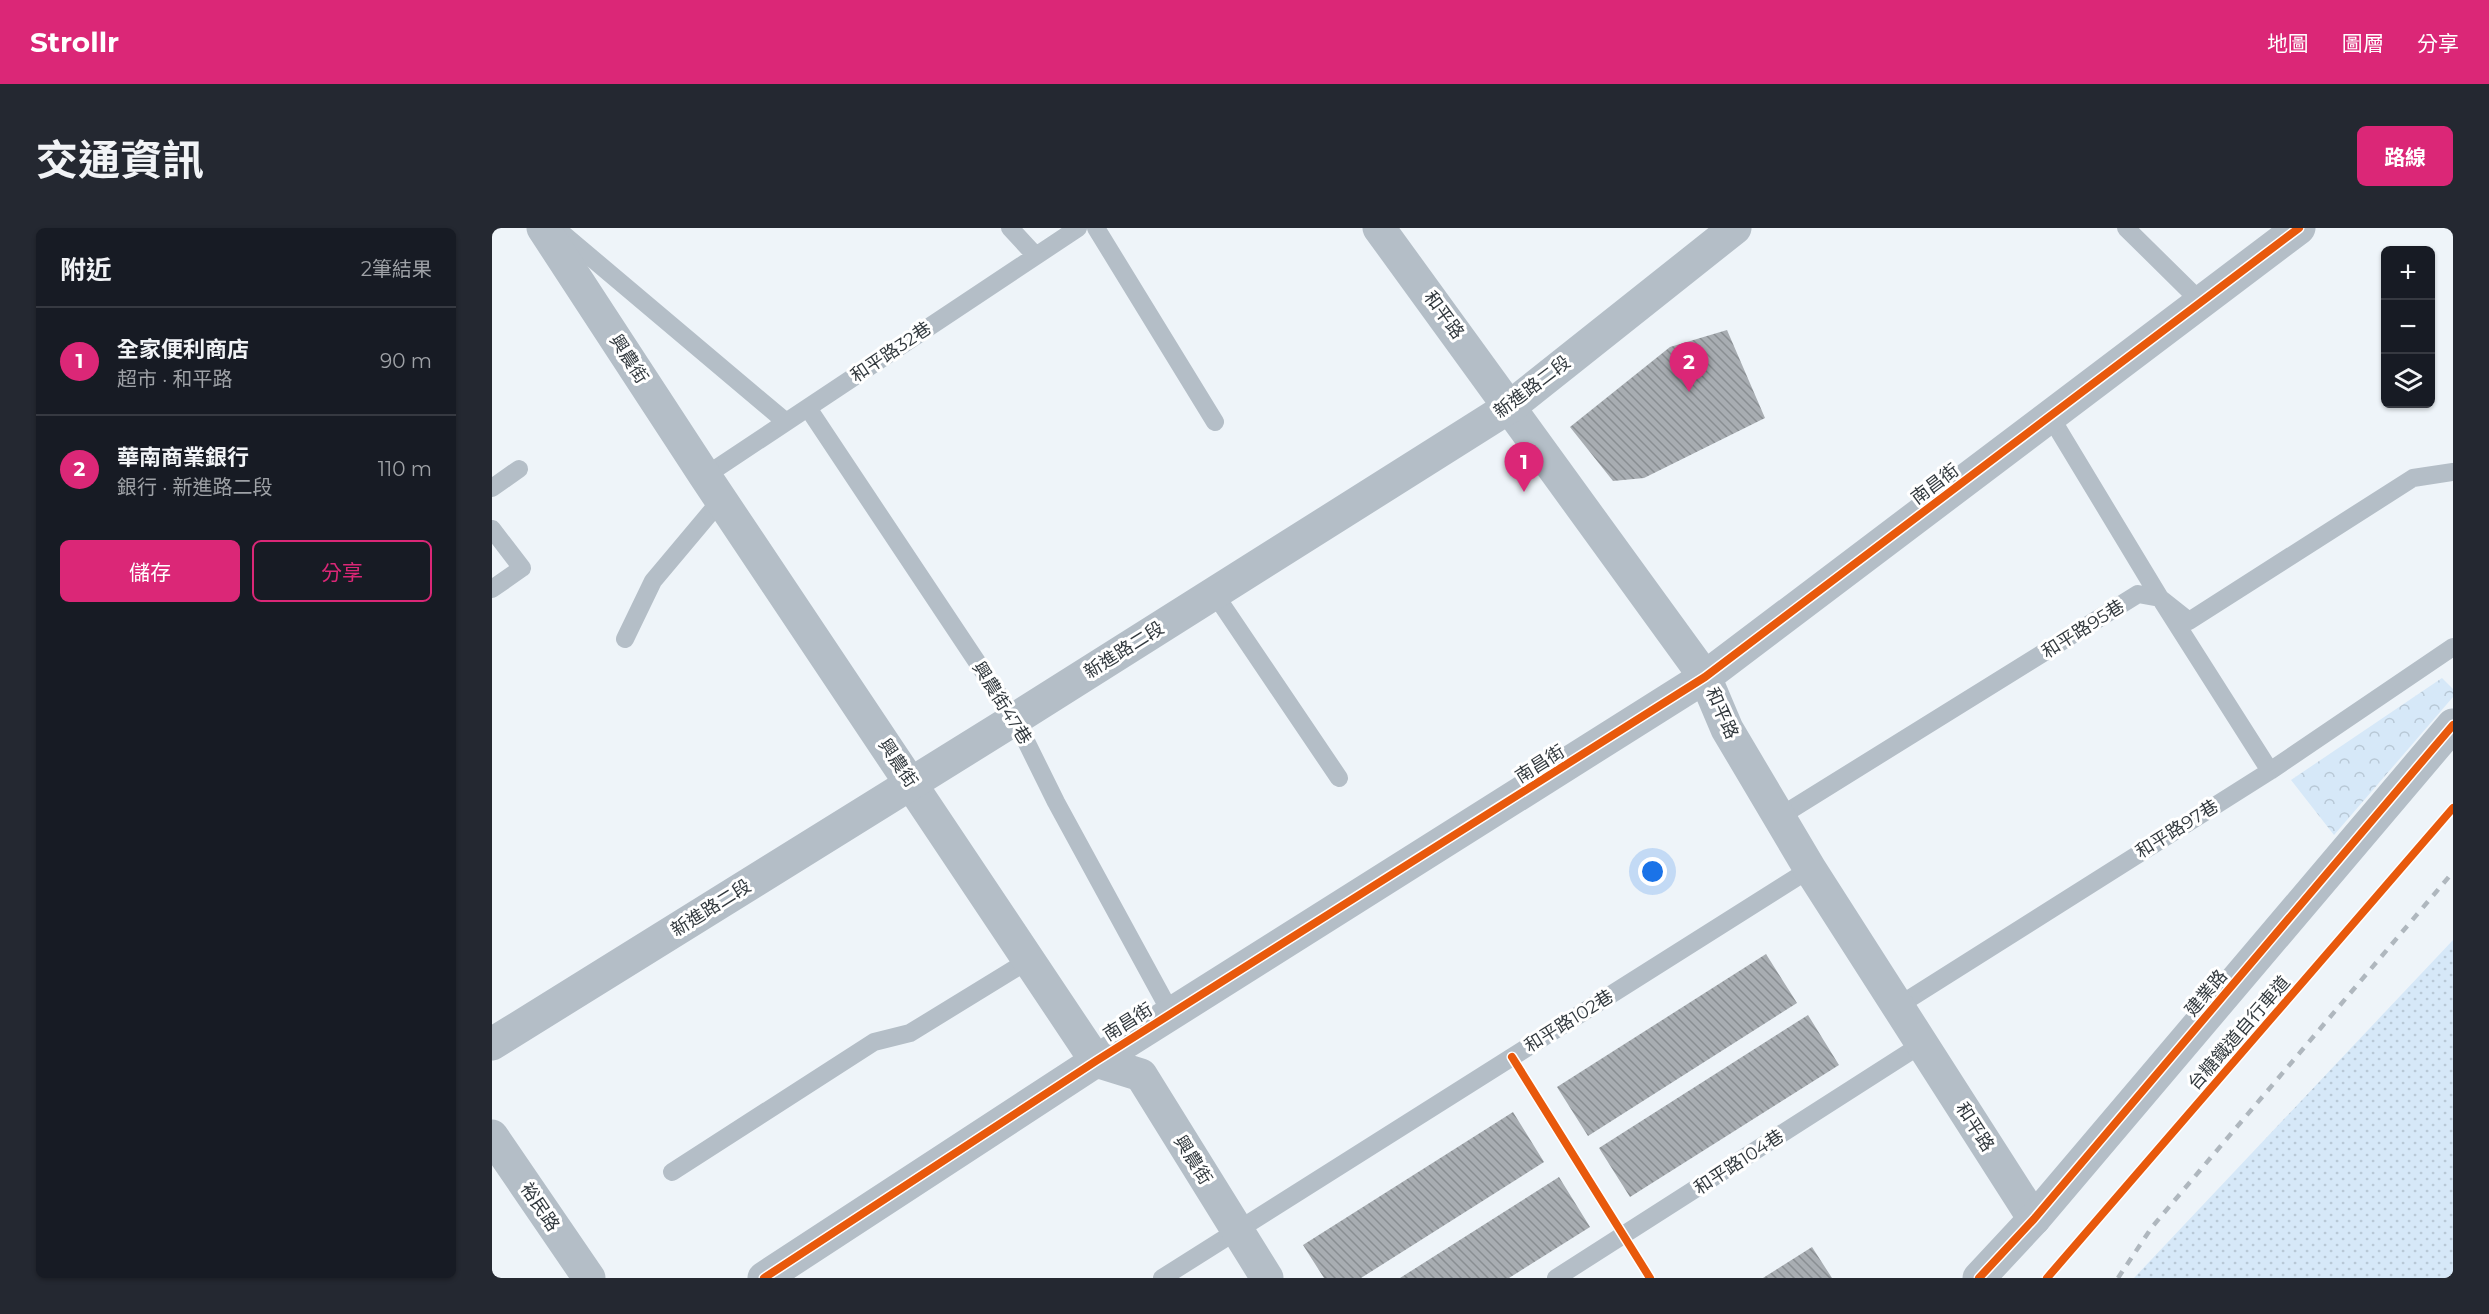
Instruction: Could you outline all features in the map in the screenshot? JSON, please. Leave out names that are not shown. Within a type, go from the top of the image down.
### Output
[{"type":"street","name":"興農街","points":[[543,228],[713,488],[1096,1061],[1141,1075],[1267,1278]]},
{"type":"street","name":"和平路","points":[[1379,228],[1705,677],[1726,729],[1810,869],[2034,1219]]},
{"type":"street","name":"新進路二段","points":[[492,1044],[1015,719],[1510,406],[1735,228]]},
{"type":"street","name":"南昌街","points":[[764,1278],[1171,1013],[1705,677],[2299,228]]},
{"type":"street","name":"建業路","points":[[1979,1278],[2034,1219],[2453,725]]},
{"type":"street","name":"裕民路","points":[[492,1136],[589,1278]]},
{"type":"lane","points":[[556,228],[786,422]]},
{"type":"lane","points":[[1010,228],[1036,256]]},
{"type":"lane","points":[[1096,228],[1215,422]]},
{"type":"lane","points":[[2126,228],[2201,302]]},
{"type":"lane","name":"和平路32巷","points":[[625,639],[653,581],[713,488],[786,422],[1073,230]]},
{"type":"lane","name":"興農街47巷","points":[[808,408],[1015,719],[1056,802],[1171,1013]]},
{"type":"lane","points":[[2050,416],[2160,598],[2270,771]]},
{"type":"lane","points":[[492,488],[519,469]]},
{"type":"lane","points":[[2160,598],[2189,621],[2414,478],[2453,472]]},
{"type":"lane","points":[[492,529],[522,568],[492,589]]},
{"type":"lane","points":[[1214,593],[1339,778]]},
{"type":"lane","name":"和平路95巷","points":[[1779,817],[2138,594],[2160,598]]},
{"type":"lane","name":"和平路97巷","points":[[1898,1006],[2270,771],[2453,647]]},
{"type":"lane","name":"和平路102巷","points":[[1162,1278],[1810,869]]},
{"type":"lane","points":[[672,1172],[874,1042],[910,1033],[1029,960]]},
{"type":"lane","name":"和平路104巷","points":[[1556,1278],[1922,1044]]},
{"type":"green space","points":[[2442,678],[2453,689],[2453,697],[2334,835],[2291,780]]},
{"type":"green space","points":[[2453,940],[2453,1278],[2134,1278]]},
{"type":"building","points":[[1727,330],[1765,418],[1644,478],[1613,481],[1570,427],[1670,347]]},
{"type":"building","points":[[1766,954],[1797,1003],[1588,1136],[1557,1087]]},
{"type":"building","points":[[1808,1015],[1839,1065],[1630,1197],[1599,1148]]},
{"type":"building","points":[[1513,1112],[1544,1162],[1361,1278],[1324,1278],[1303,1245]]},
{"type":"building","points":[[1559,1177],[1590,1227],[1509,1278],[1400,1278]]},
{"type":"building","points":[[1812,1247],[1832,1278],[1763,1278]]},
{"type":"railway","points":[[2118,1278],[2152,1227],[2453,872]]},
{"type":"cycle path","points":[[764,1278],[1096,1061],[1705,677],[2299,228]]},
{"type":"cycle path","points":[[1979,1278],[2034,1219],[2453,725]]},
{"type":"cycle path","name":"台糖鐵道自行車道","points":[[2047,1278],[2453,808]]},
{"type":"cycle path","points":[[1512,1057],[1650,1278]]},
{"type":"place","name":"華南商業銀行","points":[[1689,392]]},
{"type":"place","name":"全家便利商店","points":[[1524,492]]}]
